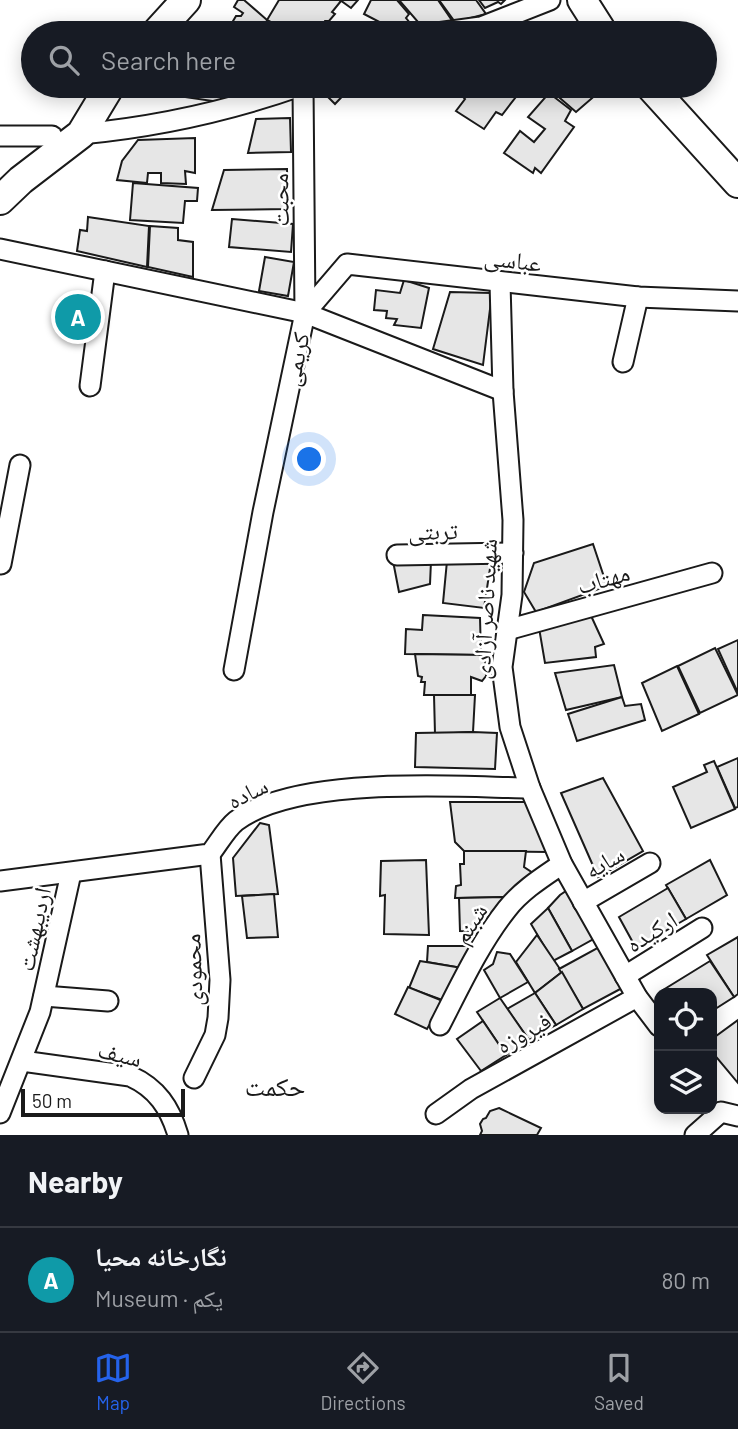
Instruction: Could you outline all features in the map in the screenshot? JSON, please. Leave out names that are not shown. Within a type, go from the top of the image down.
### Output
[{"type":"main road","points":[[167,21],[186,0]]},
{"type":"main road","points":[[582,0],[596,21]]},
{"type":"main road","points":[[21,180],[52,136],[95,98]]},
{"type":"main road","points":[[0,200],[21,180],[81,134],[102,98]]},
{"type":"main road","points":[[661,98],[738,183]]},
{"type":"street","points":[[496,21],[550,0]]},
{"type":"street","points":[[81,134],[124,130],[182,119],[265,98]]},
{"type":"street","name":"محبت","points":[[301,98],[305,313]]},
{"type":"street","points":[[0,136],[52,136]]},
{"type":"street","name":"کریمی","points":[[0,249],[305,313],[263,512],[234,670]]},
{"type":"street","name":"عباسی","points":[[305,313],[347,264],[638,297],[738,300]]},
{"type":"street","points":[[90,386],[106,271]]},
{"type":"street","name":"شهید ناصر آزادی","points":[[500,283],[503,391],[509,451],[513,553],[512,595],[502,667],[504,698],[510,727],[530,788],[562,864],[637,997],[654,1019]]},
{"type":"street","points":[[623,362],[638,297]]},
{"type":"street","points":[[305,313],[503,391]]},
{"type":"street","points":[[1,564],[5,511],[20,466]]},
{"type":"street","name":"تربتی","points":[[397,555],[513,553]]},
{"type":"street","name":"مهتاب","points":[[508,630],[712,573]]},
{"type":"street","name":"ساده","points":[[210,854],[234,822],[263,806],[308,794],[379,786],[530,788]]},
{"type":"street","points":[[0,881],[210,854]]},
{"type":"street","name":"محمودی","points":[[194,1078],[215,1035],[218,1018],[220,980],[210,854]]},
{"type":"street","name":"سایه","points":[[583,902],[650,863]]},
{"type":"street","name":"شبنم","points":[[440,1025],[474,961],[508,908],[532,884],[562,864]]},
{"type":"street","name":"اردیبهشت","points":[[0,1113],[22,1061],[44,996],[71,873]]},
{"type":"street","name":"ارکیده","points":[[625,976],[702,928]]},
{"type":"street","points":[[44,996],[108,1001]]},
{"type":"street","name":"فیروزه","points":[[436,1114],[471,1089],[637,997]]},
{"type":"street","name":"سیف","points":[[22,1061],[130,1076],[142,1081],[167,1105],[178,1135]]},
{"type":"street","points":[[695,1135],[723,1109]]},
{"type":"building","points":[[238,0],[244,0],[269,21],[233,21],[243,13],[234,7]]},
{"type":"building","points":[[279,0],[341,1],[329,21],[267,20]]},
{"type":"building","points":[[340,0],[358,0],[351,8]]},
{"type":"building","points":[[371,0],[397,0],[409,14],[406,18],[408,21],[377,21],[364,14]]},
{"type":"building","points":[[399,0],[438,0],[452,21],[417,21]]},
{"type":"building","points":[[439,0],[476,0],[486,14],[459,21],[454,21]]},
{"type":"building","points":[[479,0],[505,0],[501,4],[498,2],[485,8]]},
{"type":"building","points":[[192,98],[222,98],[219,102]]},
{"type":"building","points":[[329,98],[341,98],[335,104]]},
{"type":"building","points":[[515,98],[502,115],[496,112],[484,129],[456,111],[465,99]]},
{"type":"building","points":[[545,98],[555,98],[571,110],[565,121],[574,127],[541,173],[535,168],[533,173],[504,153],[520,131],[534,142],[545,129],[528,117]]},
{"type":"building","points":[[560,98],[592,98],[576,112]]},
{"type":"building","points":[[290,118],[291,152],[248,153],[256,119]]},
{"type":"building","points":[[195,138],[195,173],[185,171],[186,184],[161,183],[161,173],[148,173],[147,183],[117,180],[122,161],[138,140]]},
{"type":"building","points":[[287,169],[288,209],[212,210],[224,170]]},
{"type":"building","points":[[133,183],[198,188],[197,201],[185,201],[183,223],[130,220]]},
{"type":"building","points":[[88,217],[149,226],[147,267],[77,251],[80,230],[87,231]]},
{"type":"building","points":[[232,219],[293,224],[291,252],[229,247]]},
{"type":"building","points":[[150,226],[178,228],[178,240],[193,242],[193,277],[148,267]]},
{"type":"building","points":[[265,257],[294,262],[288,296],[259,291]]},
{"type":"building","points":[[404,280],[429,288],[421,328],[394,325],[397,319],[386,318],[387,311],[374,310],[376,290],[400,293]]},
{"type":"building","points":[[450,292],[492,293],[483,365],[433,349]]},
{"type":"building","points":[[593,544],[607,586],[536,612],[524,592],[534,563]]},
{"type":"building","points":[[393,561],[431,561],[430,584],[399,592]]},
{"type":"building","points":[[447,561],[491,562],[484,608],[443,603]]},
{"type":"building","points":[[587,607],[604,644],[595,647],[596,657],[545,663],[538,622]]},
{"type":"building","points":[[423,615],[480,618],[481,655],[405,654],[406,629],[422,630]]},
{"type":"building","points":[[738,640],[738,693],[718,649]]},
{"type":"building","points":[[715,648],[738,695],[700,713],[678,666]]},
{"type":"building","points":[[415,654],[485,655],[486,676],[482,681],[471,677],[471,695],[424,695],[425,682],[421,682],[422,677],[418,676]]},
{"type":"building","points":[[614,665],[622,697],[566,710],[555,673]]},
{"type":"building","points":[[677,666],[699,714],[662,731],[642,683]]},
{"type":"building","points":[[434,695],[475,695],[473,732],[435,734]]},
{"type":"building","points":[[622,697],[625,706],[641,704],[645,720],[577,741],[568,714]]},
{"type":"building","points":[[416,733],[497,733],[495,769],[415,767]]},
{"type":"building","points":[[738,758],[738,807],[735,808],[717,767]]},
{"type":"building","points":[[714,761],[735,809],[691,828],[673,787],[707,772],[704,765]]},
{"type":"building","points":[[603,778],[643,851],[598,877],[561,793]]},
{"type":"building","points":[[450,802],[527,802],[548,852],[464,851],[455,842]]},
{"type":"building","points":[[260,823],[269,825],[278,894],[236,896],[233,858]]},
{"type":"building","points":[[464,851],[526,851],[524,867],[533,873],[511,897],[455,898],[456,886],[461,885],[460,864],[464,864]]},
{"type":"building","points":[[426,860],[429,935],[384,934],[385,895],[380,896],[381,861]]},
{"type":"building","points":[[710,860],[727,895],[686,919],[666,885]]},
{"type":"building","points":[[668,888],[686,919],[636,948],[619,917]]},
{"type":"building","points":[[569,889],[597,937],[572,951],[548,908]]},
{"type":"building","points":[[274,894],[278,937],[247,938],[242,896]]},
{"type":"building","points":[[504,897],[483,932],[460,931],[459,898]]},
{"type":"building","points":[[548,908],[572,951],[553,961],[531,924]]},
{"type":"building","points":[[537,935],[562,972],[535,993],[516,962]]},
{"type":"building","points":[[738,937],[738,994],[734,997],[707,955]]},
{"type":"building","points":[[428,946],[475,946],[462,968],[427,962]]},
{"type":"building","points":[[601,946],[624,987],[583,1009],[559,969]]},
{"type":"building","points":[[497,952],[510,954],[528,982],[500,998],[484,970],[493,964]]},
{"type":"building","points":[[420,961],[462,968],[445,1001],[409,988]]},
{"type":"building","points":[[710,961],[734,997],[717,1008],[717,988],[666,988]]},
{"type":"building","points":[[562,972],[583,1009],[556,1025],[535,993]]},
{"type":"building","points":[[408,987],[443,1001],[427,1029],[395,1014]]},
{"type":"building","points":[[535,993],[556,1025],[529,1040],[507,1009]]},
{"type":"building","points":[[500,998],[529,1040],[506,1055],[477,1012]]},
{"type":"building","points":[[738,1020],[738,1083],[717,1058],[717,1035]]},
{"type":"building","points":[[483,1021],[506,1055],[481,1071],[457,1039]]},
{"type":"building","points":[[499,1108],[541,1128],[537,1135],[480,1135],[483,1119],[490,1111]]},
{"type":"place","name":"نگارخانه محیا","points":[[78,317]]},
{"type":"district","name":"حکمت","points":[[275,1085]]}]
